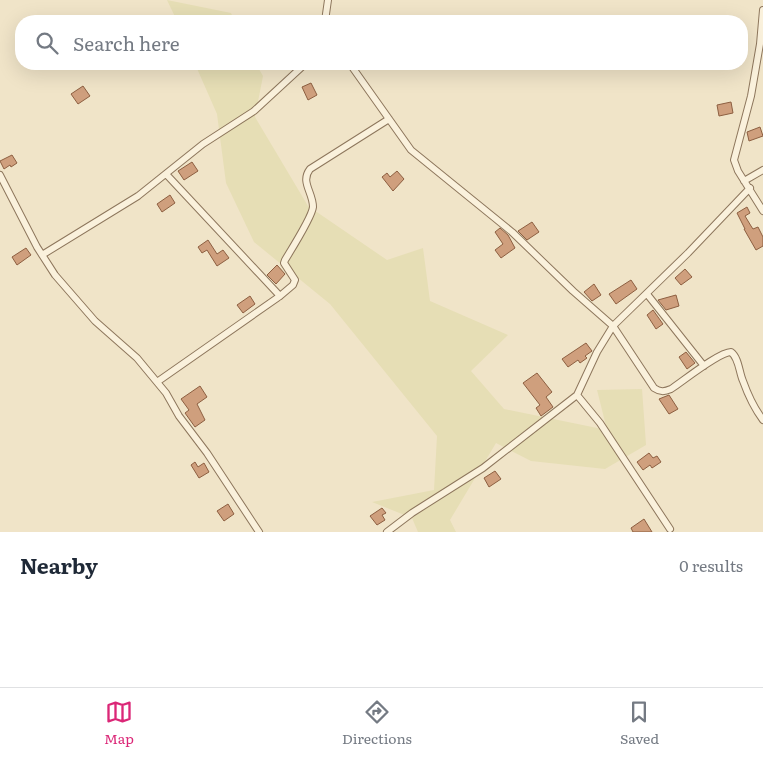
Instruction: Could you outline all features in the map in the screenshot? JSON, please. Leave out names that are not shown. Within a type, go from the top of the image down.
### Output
[{"type":"street","points":[[326,15],[328,0]]},
{"type":"street","points":[[763,10],[760,44],[751,96],[734,160],[744,181],[763,211]]},
{"type":"street","points":[[42,255],[138,196],[203,144],[254,111],[298,70]]},
{"type":"street","points":[[354,70],[411,150],[512,232],[573,291],[613,326],[654,388],[665,392],[726,352],[734,355],[743,381],[763,420]]},
{"type":"street","points":[[157,382],[280,296],[295,282],[284,263],[313,207],[305,181],[306,174],[310,169],[389,119]]},
{"type":"street","points":[[744,181],[763,170]]},
{"type":"street","points":[[166,174],[280,296]]},
{"type":"street","points":[[0,175],[42,255],[55,275],[95,321],[137,358],[157,382],[259,532]]},
{"type":"street","points":[[387,532],[412,513],[483,468],[577,395],[597,352],[613,326],[647,294],[750,188]]},
{"type":"street","points":[[647,294],[704,366]]},
{"type":"street","points":[[577,395],[600,423],[670,529]]},
{"type":"shaded area","points":[[167,0],[231,13],[232,15],[174,15]]},
{"type":"shaded area","points":[[198,70],[260,70],[263,76],[255,117],[308,206],[387,260],[423,248],[430,301],[508,335],[471,371],[504,409],[607,430],[597,390],[642,389],[646,445],[605,469],[531,461],[496,443],[450,520],[456,532],[418,532],[412,518],[372,502],[434,490],[437,436],[330,304],[254,242],[226,183],[217,114]]},
{"type":"building","points":[[311,83],[317,95],[308,100],[302,87]]},
{"type":"building","points":[[83,86],[90,96],[78,104],[71,94]]},
{"type":"building","points":[[731,102],[733,113],[719,116],[717,105]]},
{"type":"building","points":[[760,127],[763,136],[749,141],[747,132]]},
{"type":"building","points":[[12,155],[17,163],[4,169],[0,161]]},
{"type":"building","points":[[192,162],[198,171],[184,180],[178,171]]},
{"type":"building","points":[[397,171],[404,179],[393,191],[382,177],[387,173],[390,177]]},
{"type":"building","points":[[170,195],[175,203],[162,212],[157,204]]},
{"type":"building","points":[[747,207],[750,213],[745,216],[753,229],[758,227],[763,237],[763,246],[756,250],[737,213]]},
{"type":"building","points":[[532,222],[539,232],[527,240],[518,231]]},
{"type":"building","points":[[500,228],[508,235],[515,248],[501,258],[495,250],[503,244],[495,232]]},
{"type":"building","points":[[208,240],[217,254],[223,250],[229,258],[217,266],[207,250],[202,253],[198,247]]},
{"type":"building","points":[[26,248],[31,255],[17,265],[12,257]]},
{"type":"building","points":[[277,265],[285,274],[276,284],[267,275]]},
{"type":"building","points":[[685,269],[692,277],[681,285],[675,278]]},
{"type":"building","points":[[631,280],[637,289],[616,304],[609,294]]},
{"type":"building","points":[[594,284],[601,295],[592,301],[584,292]]},
{"type":"building","points":[[676,295],[679,306],[666,310],[658,300]]},
{"type":"building","points":[[250,296],[255,304],[243,313],[237,305]]},
{"type":"building","points":[[653,310],[663,324],[656,329],[647,315]]},
{"type":"building","points":[[586,343],[592,351],[585,356],[587,358],[580,363],[578,360],[568,367],[562,359]]},
{"type":"building","points":[[686,352],[695,363],[687,369],[679,357]]},
{"type":"building","points":[[537,373],[552,392],[546,397],[553,407],[541,416],[536,408],[540,405],[523,383]]},
{"type":"building","points":[[200,386],[207,397],[197,404],[205,420],[195,427],[185,413],[189,410],[181,399]]},
{"type":"building","points":[[669,395],[678,409],[669,414],[659,399]]},
{"type":"building","points":[[649,453],[653,458],[657,456],[661,462],[652,468],[650,465],[643,470],[637,462]]},
{"type":"building","points":[[195,462],[198,467],[204,463],[209,472],[199,478],[191,465]]},
{"type":"building","points":[[495,471],[501,479],[489,487],[484,478]]},
{"type":"building","points":[[228,504],[234,514],[224,521],[217,511]]},
{"type":"building","points":[[382,508],[386,513],[382,515],[385,520],[377,525],[370,516]]},
{"type":"building","points":[[644,519],[652,532],[633,532],[631,528]]}]
